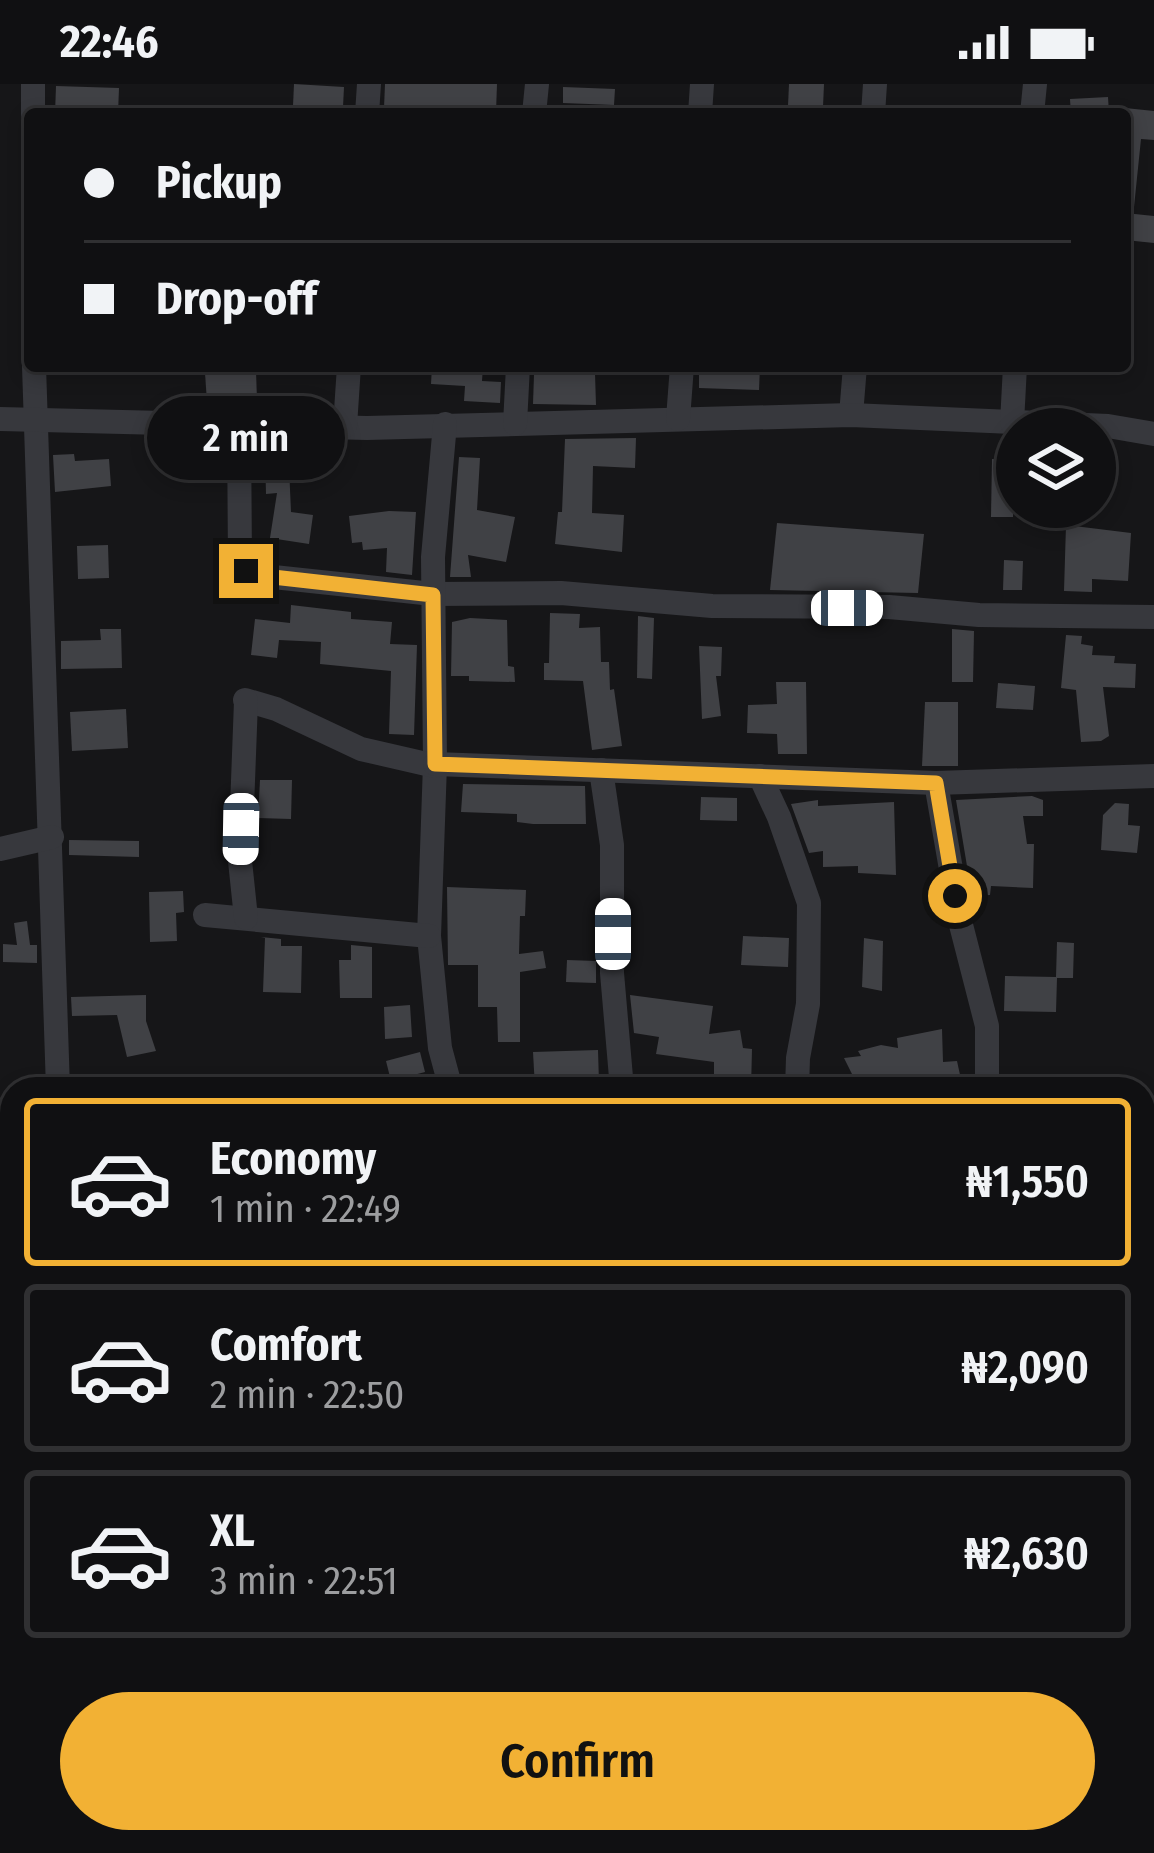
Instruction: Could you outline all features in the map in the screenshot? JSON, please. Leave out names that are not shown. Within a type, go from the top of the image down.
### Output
[{"type":"street","points":[[34,372],[58,1077]]},
{"type":"street","points":[[344,426],[348,372]]},
{"type":"street","points":[[515,424],[518,372]]},
{"type":"street","points":[[678,419],[682,372]]},
{"type":"street","points":[[851,415],[855,372]]},
{"type":"street","points":[[1013,408],[1015,372]]},
{"type":"street","points":[[0,419],[344,426],[851,415],[996,422]]},
{"type":"street","points":[[239,424],[241,563],[246,571],[264,576],[433,595],[561,593],[712,606],[1154,617]]},
{"type":"street","points":[[445,424],[433,595],[435,765],[429,936],[440,1048],[448,1077]]},
{"type":"street","points":[[1116,427],[1154,434]]},
{"type":"street","points":[[246,918],[241,861],[245,700],[276,709],[362,749],[435,765],[936,783],[1154,776]]},
{"type":"street","points":[[601,770],[612,845],[612,973],[621,1077]]},
{"type":"street","points":[[760,776],[808,903],[808,1004],[797,1077]]},
{"type":"street","points":[[936,783],[959,922],[987,1026],[987,1077]]},
{"type":"street","points":[[0,849],[52,837]]},
{"type":"street","points":[[205,915],[429,936]]},
{"type":"building","points":[[294,84],[344,87],[343,107],[293,106]]},
{"type":"building","points":[[385,84],[497,84],[496,108],[384,108]]},
{"type":"building","points":[[789,84],[824,84],[823,107],[788,106]]},
{"type":"building","points":[[56,86],[119,88],[118,108],[55,108]]},
{"type":"building","points":[[563,87],[615,89],[614,105],[563,103]]},
{"type":"building","points":[[1108,97],[1109,108],[1071,108],[1070,99]]},
{"type":"building","points":[[1131,109],[1154,111],[1154,140],[1141,139],[1134,207]]},
{"type":"building","points":[[1131,214],[1154,216],[1154,243],[1131,241]]},
{"type":"building","points":[[256,372],[257,400],[207,402],[205,373]]},
{"type":"building","points":[[432,372],[483,372],[482,381],[501,382],[500,403],[464,401],[465,386],[431,384]]},
{"type":"building","points":[[699,372],[760,372],[759,390],[699,388]]},
{"type":"building","points":[[595,374],[596,405],[533,404],[534,375]]},
{"type":"building","points":[[636,438],[635,468],[593,466],[592,513],[624,515],[622,552],[555,544],[558,512],[562,512],[565,439]]},
{"type":"building","points":[[256,442],[288,443],[291,512],[313,515],[309,544],[270,538],[277,493],[266,494],[265,455],[256,454]]},
{"type":"building","points":[[74,454],[75,461],[109,459],[111,486],[55,492],[53,455]]},
{"type":"building","points":[[459,457],[480,458],[477,510],[515,517],[506,562],[468,555],[471,577],[450,577]]},
{"type":"building","points":[[992,459],[996,459],[996,517],[991,517]]},
{"type":"building","points":[[416,512],[412,575],[386,572],[387,548],[363,550],[362,542],[352,543],[349,516]]},
{"type":"building","points":[[777,523],[924,534],[918,593],[770,590]]},
{"type":"building","points":[[1066,528],[1131,533],[1128,581],[1092,579],[1092,592],[1064,591]]},
{"type":"building","points":[[108,545],[109,578],[78,579],[77,546]]},
{"type":"building","points":[[1004,560],[1023,561],[1022,590],[1003,590]]},
{"type":"building","points":[[291,605],[351,612],[351,619],[392,622],[390,644],[417,645],[414,735],[389,734],[391,671],[320,664],[321,642],[279,640],[277,658],[251,655],[255,619],[290,623]]},
{"type":"building","points":[[550,613],[580,614],[579,628],[600,627],[601,662],[609,662],[622,746],[592,750],[583,681],[544,680]]},
{"type":"building","points":[[638,616],[654,618],[652,679],[637,678]]},
{"type":"building","points":[[507,620],[508,666],[514,667],[515,682],[451,676],[452,622]]},
{"type":"building","points":[[100,629],[121,629],[122,668],[61,669],[61,641],[101,640]]},
{"type":"building","points":[[952,629],[974,631],[973,682],[952,682]]},
{"type":"building","points":[[1066,635],[1082,636],[1081,644],[1093,646],[1092,655],[1115,656],[1114,663],[1136,664],[1135,688],[1103,687],[1109,736],[1101,741],[1081,742],[1076,690],[1061,688]]},
{"type":"building","points":[[699,646],[722,647],[721,676],[716,676],[721,716],[702,719]]},
{"type":"building","points":[[776,682],[806,682],[807,754],[778,754],[777,734],[747,733],[748,705],[777,704]]},
{"type":"building","points":[[998,683],[1035,686],[1033,710],[996,708]]},
{"type":"building","points":[[925,702],[958,702],[958,766],[922,766]]},
{"type":"building","points":[[126,709],[128,748],[72,751],[70,712]]},
{"type":"building","points":[[260,780],[292,780],[291,819],[258,818]]},
{"type":"building","points":[[463,784],[585,786],[586,824],[533,824],[517,822],[517,814],[461,812]]},
{"type":"building","points":[[1032,796],[1043,800],[1043,816],[1023,816],[1027,844],[1034,844],[1033,888],[991,886],[990,895],[972,896],[956,800]]},
{"type":"building","points":[[701,797],[737,798],[737,821],[700,820]]},
{"type":"building","points":[[818,800],[818,806],[894,802],[896,875],[858,873],[858,866],[823,867],[823,851],[809,853],[791,804]]},
{"type":"building","points":[[1115,803],[1129,804],[1128,825],[1140,826],[1137,853],[1101,850],[1103,815]]},
{"type":"building","points":[[69,840],[139,841],[139,857],[69,855]]},
{"type":"building","points":[[447,887],[526,890],[519,954],[543,951],[546,968],[520,972],[520,1042],[498,1042],[497,1007],[478,1007],[478,965],[448,965]]},
{"type":"building","points":[[183,891],[184,912],[176,913],[177,941],[150,942],[149,892]]},
{"type":"building","points":[[27,921],[30,945],[37,945],[37,963],[3,962],[3,944],[17,945],[14,923]]},
{"type":"building","points":[[743,936],[789,938],[788,967],[741,965]]},
{"type":"building","points":[[261,937],[281,939],[281,946],[302,946],[301,993],[263,992],[265,938]]},
{"type":"building","points":[[864,938],[883,941],[882,991],[862,987]]},
{"type":"building","points":[[1057,942],[1074,943],[1073,978],[1057,978],[1056,1012],[1004,1011],[1005,976],[1056,977]]},
{"type":"building","points":[[351,945],[372,947],[372,998],[340,998],[339,960],[351,960]]},
{"type":"building","points":[[567,960],[596,961],[596,983],[566,982]]},
{"type":"building","points":[[146,995],[146,1021],[156,1051],[127,1057],[117,1015],[72,1016],[71,997]]},
{"type":"building","points":[[630,995],[713,1006],[709,1034],[740,1030],[743,1048],[752,1049],[751,1077],[714,1077],[714,1062],[656,1054],[659,1037],[634,1033]]},
{"type":"building","points":[[410,1005],[412,1037],[385,1039],[384,1007]]},
{"type":"building","points":[[942,1029],[943,1062],[957,1061],[960,1077],[854,1077],[844,1058],[861,1056],[858,1051],[881,1045],[898,1048],[897,1038]]},
{"type":"building","points":[[598,1050],[599,1077],[534,1077],[533,1052]]},
{"type":"building","points":[[420,1052],[425,1072],[390,1077],[386,1061]]},
{"type":"route","points":[[246,571],[433,595],[435,764],[936,783],[955,896]]}]
